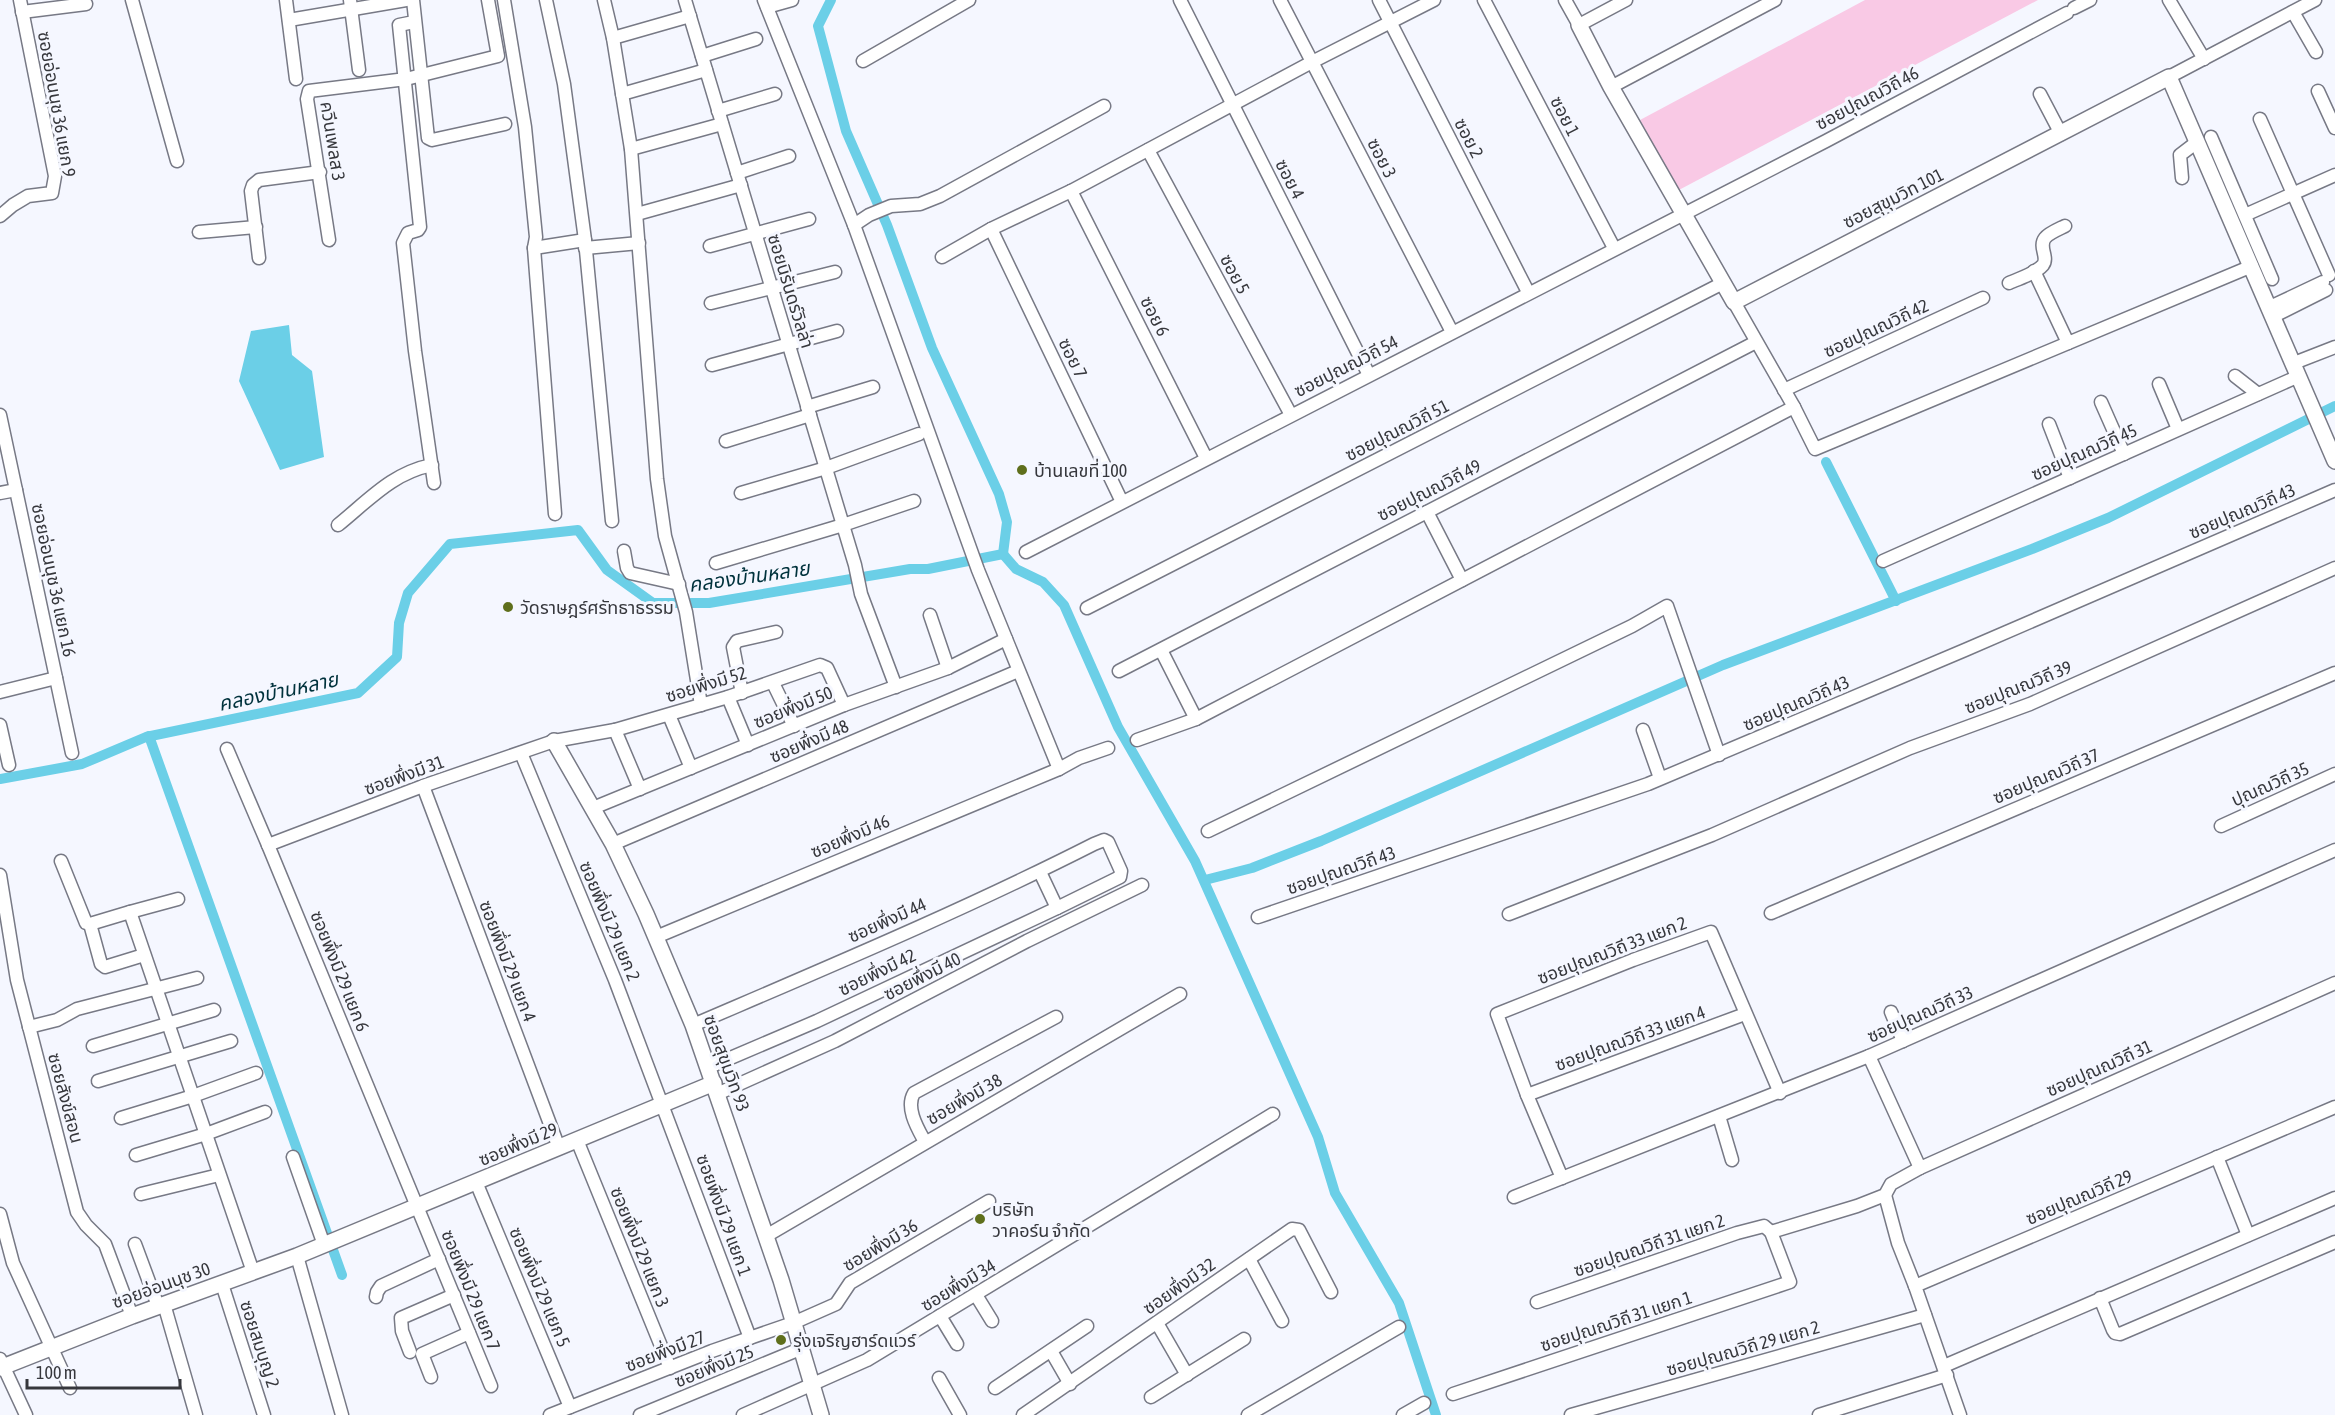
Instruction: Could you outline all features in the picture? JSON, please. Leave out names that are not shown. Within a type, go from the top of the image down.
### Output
[{"type":"street","points":[[132,0],[177,161]]},
{"type":"street","points":[[286,0],[296,79]]},
{"type":"street","points":[[289,20],[351,4],[406,0]]},
{"type":"street","points":[[413,0],[428,138],[432,140],[505,124]]},
{"type":"street","name":"ควีนเพลส 3","points":[[329,240],[307,99],[309,91],[406,79],[498,57],[488,0]]},
{"type":"street","points":[[504,0],[514,46],[525,127],[536,237],[534,248],[555,514]]},
{"type":"street","points":[[546,0],[564,84],[585,244],[612,521]]},
{"type":"street","points":[[604,0],[613,38],[631,149],[657,479],[665,536],[686,612],[701,705]]},
{"type":"street","name":"ซอยนิรันดร์วิลล่า","points":[[685,0],[855,565],[861,594],[896,687]]},
{"type":"street","points":[[792,0],[765,4],[854,225],[978,570],[1059,769]]},
{"type":"street","points":[[863,61],[969,0]]},
{"type":"street","name":"ซอย 4","points":[[1180,0],[1369,375]]},
{"type":"street","name":"ซอย 3","points":[[1280,0],[1452,332]]},
{"type":"street","name":"ซอย 2","points":[[1379,0],[1528,292]]},
{"type":"street","points":[[942,257],[991,229],[1071,191],[1232,104],[1434,0]]},
{"type":"street","name":"ซอย 1","points":[[1484,0],[1614,248]]},
{"type":"street","points":[[1565,0],[1611,87],[1794,407],[1815,449],[2252,266]]},
{"type":"street","points":[[1579,25],[1626,0]]},
{"type":"street","points":[[1611,87],[1775,0]]},
{"type":"street","name":"ซอยปุณณวิถี 46","points":[[1683,212],[1826,141],[2090,0]]},
{"type":"street","points":[[2169,0],[2204,59]]},
{"type":"street","points":[[2272,279],[2245,215],[2169,77],[2311,1]]},
{"type":"street","points":[[21,6],[86,4]]},
{"type":"street","points":[[351,4],[358,70]]},
{"type":"street","name":"ซอยอ่อนนุช 36 แยก 9","points":[[0,216],[23,199],[52,193],[54,187],[55,176],[21,6]]},
{"type":"street","points":[[2293,12],[2316,52]]},
{"type":"street","points":[[613,38],[690,16]]},
{"type":"street","points":[[414,22],[399,25],[420,227],[408,233],[403,249],[434,483]]},
{"type":"street","points":[[702,56],[756,39]]},
{"type":"street","points":[[622,94],[706,70]]},
{"type":"street","name":"ซอยสุขุมวิท 101","points":[[1734,302],[2169,77]]},
{"type":"street","points":[[2318,91],[2335,128]]},
{"type":"street","points":[[718,111],[776,94]]},
{"type":"street","points":[[2040,94],[2061,134]]},
{"type":"street","points":[[854,225],[869,215],[891,206],[920,204],[940,196],[1104,106]]},
{"type":"street","points":[[2260,118],[2330,283],[2272,311]]},
{"type":"street","points":[[631,149],[722,124]]},
{"type":"street","points":[[2182,178],[2180,155],[2204,140]]},
{"type":"street","points":[[2204,140],[2252,266],[2335,461]]},
{"type":"street","name":"ซอย 5","points":[[1148,150],[1291,415]]},
{"type":"street","points":[[637,214],[739,179],[789,156]]},
{"type":"street","points":[[259,258],[251,191],[253,185],[259,180],[320,172]]},
{"type":"street","points":[[2245,215],[2335,175]]},
{"type":"street","name":"ซอย 6","points":[[1071,191],[1206,458]]},
{"type":"street","name":"ซอยปุณณวิถี 54","points":[[1026,552],[1683,212]]},
{"type":"street","points":[[710,246],[808,219]]},
{"type":"street","points":[[2009,283],[2044,264],[2042,245],[2046,236],[2065,226]]},
{"type":"street","points":[[199,232],[256,227]]},
{"type":"street","name":"ซอย 7","points":[[991,229],[1122,502]]},
{"type":"street","points":[[534,248],[639,243]]},
{"type":"street","points":[[2034,271],[2068,343]]},
{"type":"street","points":[[711,303],[835,272]]},
{"type":"street","name":"ซอยปุณณวิถี 51","points":[[1087,608],[1723,284]]},
{"type":"street","name":"ซอยปุณณวิถี 42","points":[[1784,390],[1983,298]]},
{"type":"street","points":[[712,365],[837,331]]},
{"type":"street","name":"ซอยปุณณวิถี 49","points":[[1119,671],[1756,342]]},
{"type":"street","name":"ซอยปุณณวิถี 45","points":[[1883,561],[2258,394],[2335,347]]},
{"type":"street","points":[[2235,376],[2258,394]]},
{"type":"street","points":[[2159,384],[2178,429]]},
{"type":"street","points":[[726,441],[873,387]]},
{"type":"street","points":[[2101,402],[2124,454]]},
{"type":"street","points":[[1137,740],[1196,719],[1794,407]]},
{"type":"street","name":"ซอยอ่อนนุช 36 แยก 16","points":[[0,415],[72,753]]},
{"type":"street","points":[[2049,424],[2070,477]]},
{"type":"street","points":[[741,493],[826,468],[919,434]]},
{"type":"street","points":[[338,525],[395,478],[413,469],[432,465]]},
{"type":"street","points":[[0,493],[16,490]]},
{"type":"street","name":"ซอยปุณณวิถี 43","points":[[1258,917],[1660,778],[1719,755],[2335,490]]},
{"type":"street","points":[[716,563],[914,501]]},
{"type":"street","points":[[1427,512],[1462,580]]},
{"type":"street","points":[[624,550],[630,573],[679,584]]},
{"type":"street","name":"ซอยปุณณวิถี 39","points":[[1509,914],[1712,835],[1910,748],[2030,704],[2335,568]]},
{"type":"street","points":[[1208,831],[1632,626],[1667,606],[1719,755]]},
{"type":"street","points":[[930,615],[948,668]]},
{"type":"street","points":[[742,693],[733,647],[737,641],[776,632]]},
{"type":"street","name":"ซอยพึ่งมี 50","points":[[593,808],[844,705],[948,668],[1006,639]]},
{"type":"street","points":[[1161,650],[1196,719]]},
{"type":"street","name":"ซอยพึ่งมี 52","points":[[554,741],[615,730],[669,715],[742,693],[820,665],[824,665],[844,705]]},
{"type":"street","name":"ซอยพึ่งมี 48","points":[[613,844],[1018,670]]},
{"type":"street","name":"ซอยปุณณวิถี 37","points":[[1771,913],[2335,673]]},
{"type":"street","points":[[0,692],[56,678]]},
{"type":"street","points":[[773,682],[794,726]]},
{"type":"street","points":[[728,697],[748,745]]},
{"type":"street","points":[[669,715],[691,768]]},
{"type":"street","points":[[0,725],[9,765]]},
{"type":"street","points":[[615,730],[640,789]]},
{"type":"street","points":[[1643,730],[1660,778]]},
{"type":"street","name":"ซอยสุขุมวิท 93","points":[[554,741],[613,844],[693,1025],[766,1236],[821,1415]]},
{"type":"street","name":"ซอยพึ่งมี 31","points":[[268,845],[423,786],[554,741]]},
{"type":"street","name":"ซอยพึ่งมี 46","points":[[656,937],[1059,769],[1079,758],[1108,748]]},
{"type":"street","name":"ซอยพึ่งมี 29 แยก 6","points":[[227,749],[418,1206]]},
{"type":"street","name":"ซอยพึ่งมี 29 แยก 2","points":[[521,753],[615,980],[663,1104]]},
{"type":"street","name":"ปุณณวิถี 35","points":[[2221,826],[2335,774]]},
{"type":"street","name":"ซอยพึ่งมี 29 แยก 4","points":[[423,786],[559,1148]]},
{"type":"street","name":"ซอยพึ่งมี 42","points":[[707,1068],[818,1021],[1121,876],[1108,842],[1104,840],[1094,844]]},
{"type":"street","name":"ซอยพึ่งมี 44","points":[[693,1025],[1040,872],[1094,844]]},
{"type":"street","name":"ซอยปุณณวิถี 33","points":[[1514,1197],[1869,1056],[2335,850]]},
{"type":"street","points":[[61,861],[83,921],[90,924],[178,899]]},
{"type":"street","points":[[1040,872],[1058,908]]},
{"type":"street","name":"ซอยสังข์สอน","points":[[0,875],[17,980],[77,1212],[105,1244],[132,1316]]},
{"type":"street","name":"ซอยพึ่งมี 40","points":[[716,1089],[835,1041],[1027,941],[1142,885]]},
{"type":"street","points":[[130,912],[253,1272]]},
{"type":"street","points":[[90,924],[101,964],[105,967],[144,955]]},
{"type":"street","name":"ซอยปุณณวิถี 33 แยก 2","points":[[1527,1095],[1497,1014],[1711,932],[1780,1093]]},
{"type":"street","points":[[29,1027],[57,1020],[76,1009],[197,978]]},
{"type":"street","name":"ซอยปุณณวิถี 31","points":[[1771,1232],[1828,1216],[1885,1195],[1891,1184],[1920,1168],[2335,983]]},
{"type":"street","name":"ซอยพึ่งมี 38","points":[[766,1236],[1180,994]]},
{"type":"street","points":[[93,1046],[214,1010]]},
{"type":"street","points":[[1891,1012],[1903,1041]]},
{"type":"street","name":"ซอยปุณณวิถี 33 แยก 4","points":[[1527,1095],[1745,1014]]},
{"type":"street","points":[[925,1142],[913,1116],[911,1098],[914,1093],[1056,1017]]},
{"type":"street","points":[[99,1081],[231,1041]]},
{"type":"street","points":[[1869,1056],[1920,1168]]},
{"type":"street","points":[[121,1118],[193,1096],[255,1073]]},
{"type":"street","name":"ซอยพึ่งมี 29","points":[[329,1243],[663,1104],[716,1089]]},
{"type":"street","points":[[1527,1095],[1562,1178]]},
{"type":"street","name":"ซอยพึ่งมี 29 แยก 1","points":[[663,1104],[750,1338]]},
{"type":"street","name":"ซอยปุณณวิถี 29","points":[[1915,1286],[2335,1107]]},
{"type":"street","points":[[136,1155],[206,1134],[265,1112]]},
{"type":"street","name":"ซอยพึ่งมี 34","points":[[743,1415],[867,1360],[1273,1114]]},
{"type":"street","points":[[1719,1116],[1732,1160]]},
{"type":"street","name":"ซอยพึ่งมี 29 แยก 3","points":[[577,1140],[670,1368]]},
{"type":"street","points":[[293,1157],[329,1243]]},
{"type":"street","points":[[2217,1157],[2248,1235]]},
{"type":"street","points":[[141,1194],[219,1175]]},
{"type":"street","name":"ซอยพึ่งมี 29 แยก 5","points":[[476,1182],[570,1407]]},
{"type":"street","points":[[1885,1195],[1898,1243],[1960,1415]]},
{"type":"street","points":[[1819,1415],[1945,1371],[2100,1298],[2335,1198]]},
{"type":"street","name":"ซอยพึ่งมี 36","points":[[793,1323],[836,1304],[850,1283],[989,1201]]},
{"type":"street","name":"ซอยพึ่งมี 29 แยก 7","points":[[418,1206],[491,1386]]},
{"type":"street","points":[[0,1214],[13,1263],[70,1388]]},
{"type":"street","name":"ซอยปุณณวิถี 31 แยก 2","points":[[1537,1302],[1737,1233],[1764,1226],[1771,1232]]},
{"type":"street","name":"ซอยพึ่งมี 32","points":[[1023,1415],[1295,1228],[1299,1230],[1331,1292]]},
{"type":"street","name":"ซอยปุณณวิถี 31 แยก 1","points":[[1453,1394],[1790,1282],[1771,1232]]},
{"type":"street","points":[[2100,1298],[2113,1330],[2120,1334],[2335,1242]]},
{"type":"street","name":"ซอยอ่อนนุช 30","points":[[1,1365],[329,1243]]},
{"type":"street","points":[[135,1244],[161,1305],[196,1415]]},
{"type":"street","points":[[297,1256],[342,1415]]},
{"type":"street","points":[[376,1297],[381,1287],[439,1259]]},
{"type":"street","points":[[1249,1259],[1282,1321]]},
{"type":"street","name":"ซอยสมบุญ 2","points":[[222,1284],[264,1415]]},
{"type":"street","points":[[410,1352],[402,1331],[401,1318],[454,1295]]},
{"type":"street","points":[[976,1295],[992,1321]]},
{"type":"street","name":"ซอยปุณณวิถี 29 แยก 2","points":[[1571,1415],[1925,1315]]},
{"type":"street","points":[[940,1317],[957,1344]]},
{"type":"street","name":"ซอยพึ่งมี 27","points":[[550,1415],[793,1323]]},
{"type":"street","points":[[1157,1323],[1187,1375]]},
{"type":"street","points":[[995,1388],[1087,1326]]},
{"type":"street","points":[[1248,1415],[1399,1327]]},
{"type":"street","points":[[431,1377],[422,1354],[469,1334]]},
{"type":"street","points":[[1151,1398],[1244,1339]]},
{"type":"street","name":"ซอยพึ่งมี 25","points":[[640,1415],[801,1349]]},
{"type":"street","points":[[1051,1351],[1070,1384]]},
{"type":"street","points":[[1,1365],[26,1415]]},
{"type":"street","points":[[939,1378],[960,1415]]},
{"type":"street","points":[[1403,1415],[1424,1403]]},
{"type":"shaded area","points":[[1865,0],[2038,0],[1677,191],[1640,120]]},
{"type":"water","points":[[289,325],[292,355],[312,371],[324,457],[280,470],[239,381],[251,331]]},
{"type":"waterway","name":"คลองบ้านหลาย","points":[[0,779],[82,764],[146,737],[358,693],[397,657],[399,623],[408,593],[450,544],[578,530],[607,570],[653,603],[709,603],[910,569],[928,569],[1003,554],[1007,522],[999,494],[932,348],[887,225],[846,131],[818,26],[831,0]]},
{"type":"waterway","points":[[1205,880],[1252,868],[1321,841],[1723,665],[2032,549],[2108,518],[2335,406]]},
{"type":"waterway","points":[[1826,462],[1896,601]]},
{"type":"waterway","points":[[1003,554],[1016,569],[1043,582],[1064,605],[1118,727],[1195,861],[1318,1137],[1335,1193],[1399,1303],[1436,1415]]},
{"type":"waterway","points":[[149,736],[342,1275]]},
{"type":"place","name":"บ้านเลขที่ 100","points":[[1022,470]]},
{"type":"place","name":"วัดราษฎร์ศรัทธาธรรม","points":[[508,607]]},
{"type":"place","name":"บริษัท วาคอร์น จำกัด","points":[[980,1219]]},
{"type":"place","name":"รุ่งเจริญฮาร์ดแวร์","points":[[781,1340]]}]
